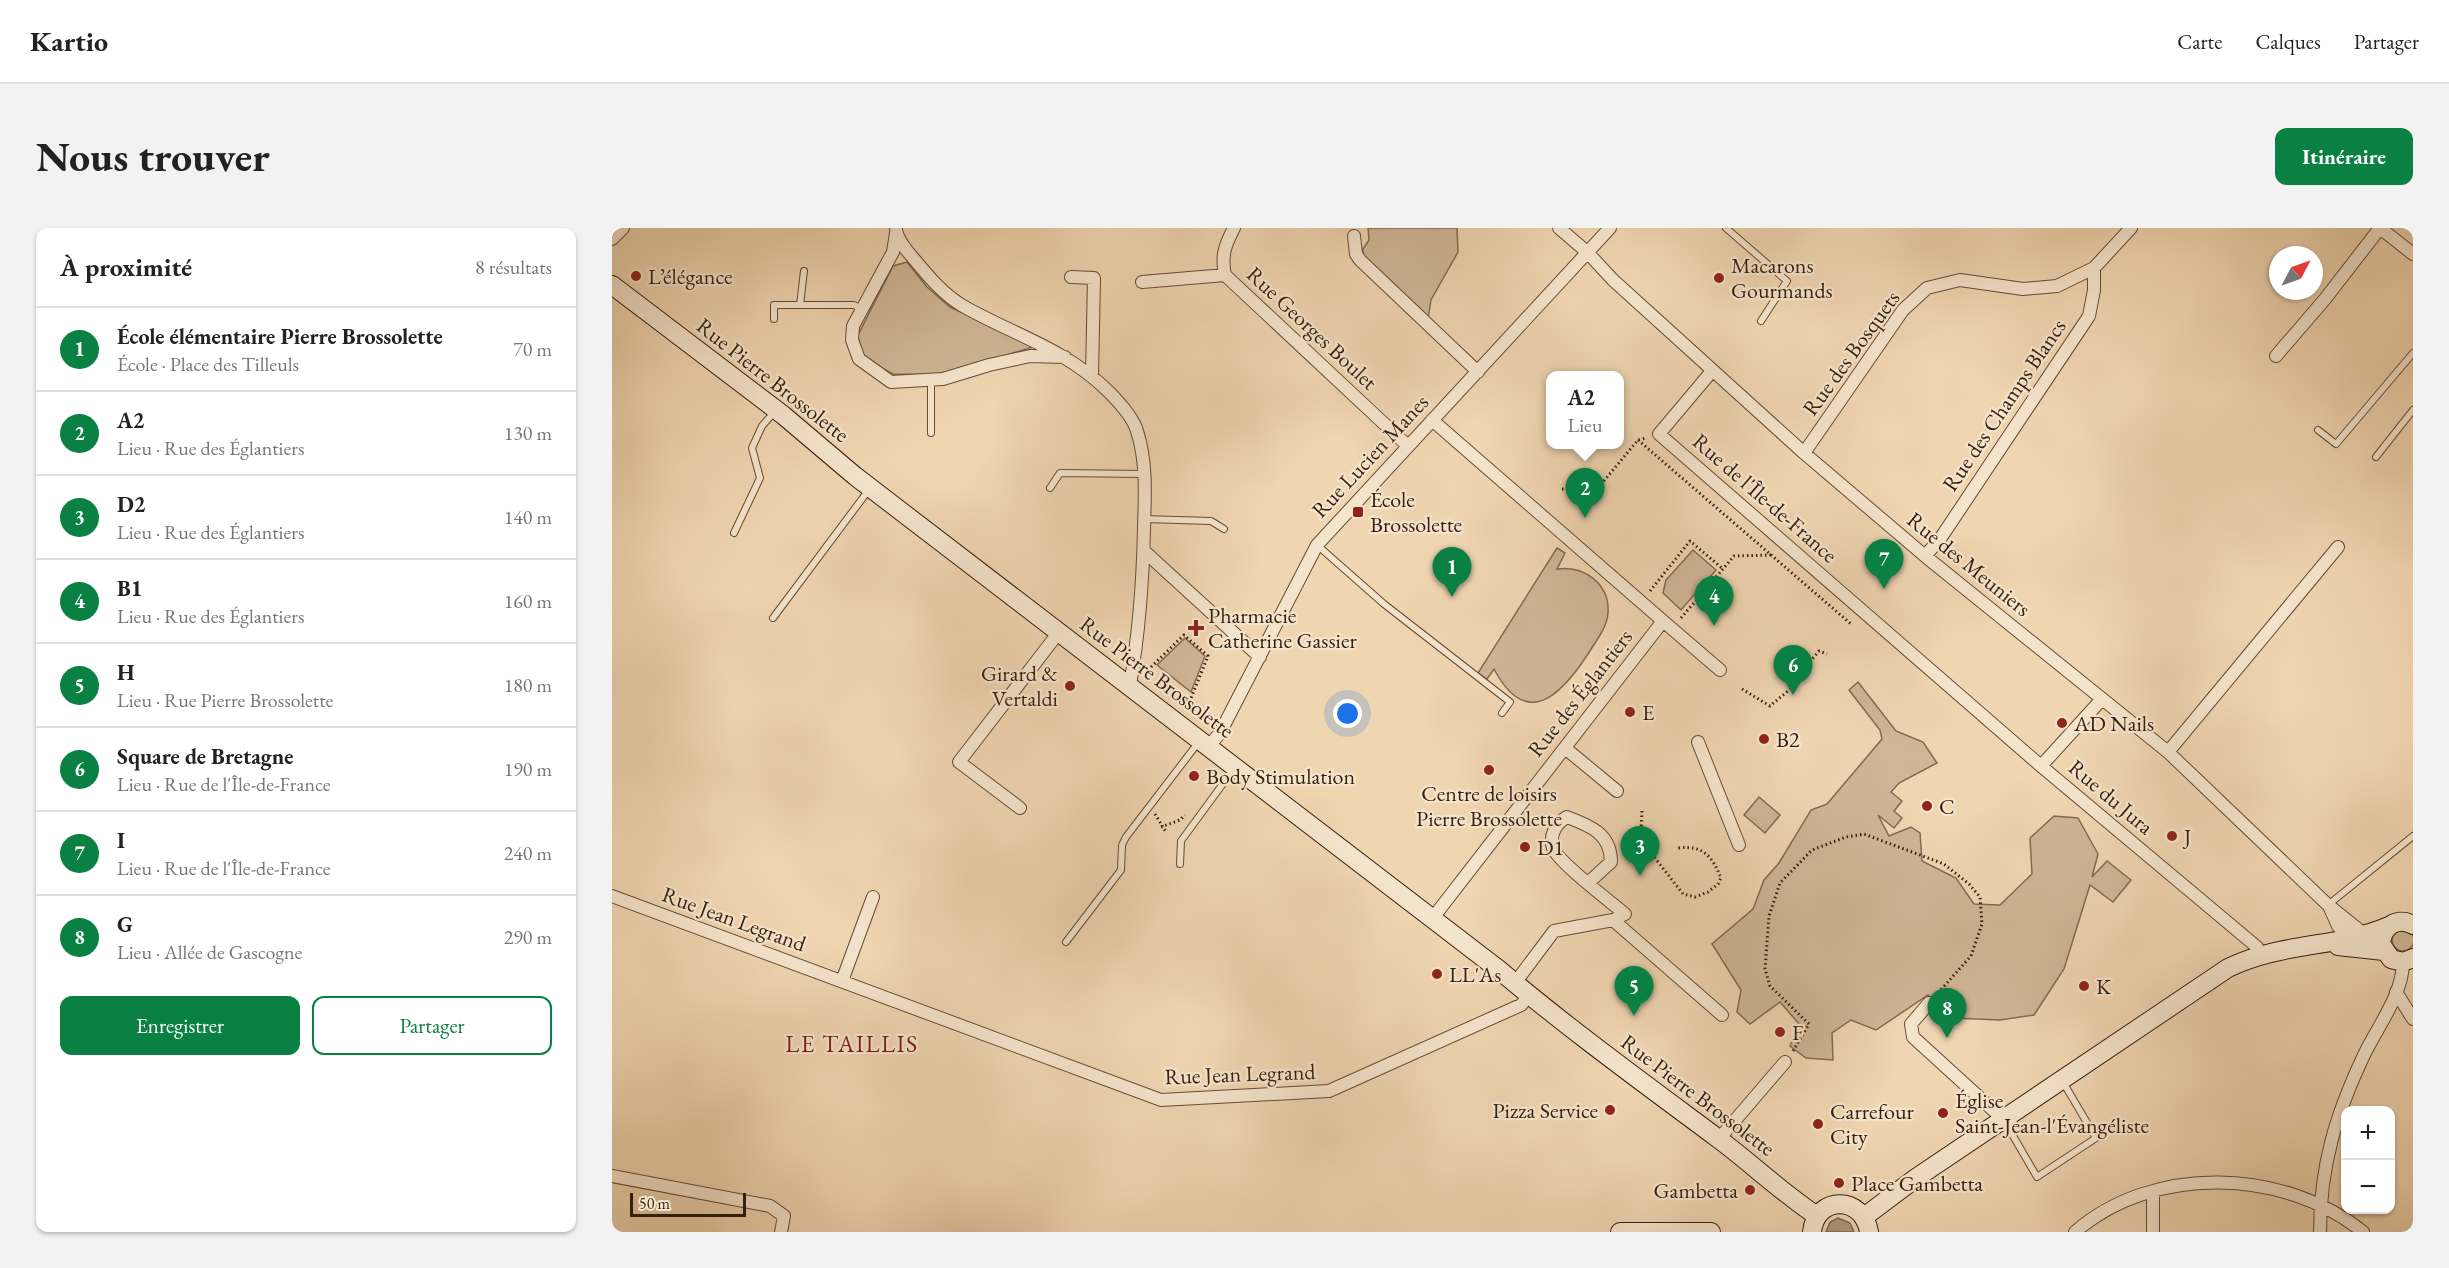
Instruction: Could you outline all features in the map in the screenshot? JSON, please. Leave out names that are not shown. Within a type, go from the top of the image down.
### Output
[{"type":"street","points":[[612,239],[623,228]]},
{"type":"street","name":"Rue Georges Boulet","points":[[1234,228],[1221,260],[1225,275],[1408,446]]},
{"type":"street","points":[[1559,228],[1587,252]]},
{"type":"street","name":"Rue Lucien Manes","points":[[1205,743],[1220,733],[1317,545],[1610,228]]},
{"type":"street","name":"Rue des Bosquets","points":[[1804,453],[1904,310],[1927,288],[1960,280],[2023,289],[2057,286],[2094,268],[2131,228]]},
{"type":"street","points":[[2276,356],[2325,299],[2380,228],[2413,255]]},
{"type":"street","points":[[896,231],[893,252],[854,326],[852,340],[859,359],[891,382],[943,379],[1030,356],[1066,357]]},
{"type":"street","points":[[896,231],[931,280],[962,305],[1066,357],[1092,376],[1119,402],[1137,429],[1144,474],[1144,551],[1138,644],[1130,685]]},
{"type":"street","points":[[1354,237],[1356,254],[1360,260],[1478,372]]},
{"type":"street","name":"Rue des Meuniers","points":[[1587,252],[1612,280],[1804,453],[1925,556],[2168,752],[2328,905],[2356,939]]},
{"type":"street","name":"Rue des Champs Blancs","points":[[1925,556],[1947,530],[2090,316],[2094,290],[2094,268]]},
{"type":"street","points":[[1142,282],[1225,275]]},
{"type":"street","points":[[1071,277],[1094,278],[1092,376]]},
{"type":"street","name":"Rue Pierre Brossolette","points":[[612,285],[1529,996],[1719,1139],[1786,1194],[1814,1224]]},
{"type":"street","name":"Rue de l'Île-de-France","points":[[1712,371],[1659,434],[2042,766]]},
{"type":"street","name":"Rue des Églantiers","points":[[1432,420],[1668,625],[1565,748],[1432,919]]},
{"type":"street","points":[[2168,752],[2338,547]]},
{"type":"street","points":[[1144,551],[1260,657]]},
{"type":"street","points":[[1668,625],[1720,670]]},
{"type":"street","points":[[1020,808],[959,762],[1059,632]]},
{"type":"street","points":[[2042,766],[2102,699]]},
{"type":"street","points":[[1698,742],[1739,845]]},
{"type":"street","points":[[1565,748],[1617,791]]},
{"type":"street","name":"Rue du Jura","points":[[2042,766],[2257,947],[2260,955]]},
{"type":"street","points":[[1515,983],[1554,931],[1612,920],[1626,914],[1563,860],[1553,848],[1552,832],[1560,820],[1567,817],[1596,830],[1606,838],[1611,852],[1611,862],[1589,882]]},
{"type":"street","name":"Rue Jean Legrand","points":[[612,896],[1161,1100],[1329,1091],[1521,1005],[1529,996]]},
{"type":"street","points":[[842,981],[873,897]]},
{"type":"street","name":"Rue des Meuniers","points":[[2328,905],[2356,939]]},
{"type":"street","points":[[1612,920],[1722,1015]]},
{"type":"street","points":[[1814,1224],[1822,1210],[1836,1204],[1852,1206],[1866,1224],[2003,1119],[2228,968],[2260,955],[2356,939],[2402,921],[2413,925]]},
{"type":"street","points":[[2384,951],[2382,939],[2389,926]]},
{"type":"street","points":[[2320,1232],[2320,1205],[2330,1139],[2364,1056],[2396,992],[2408,960],[2391,959],[2384,951],[2356,939]]},
{"type":"street","points":[[2396,992],[2413,1002]]},
{"type":"street","points":[[2396,992],[2413,1019]]},
{"type":"street","points":[[1929,1003],[1911,1024],[1913,1036],[2003,1119]]},
{"type":"street","points":[[1719,1139],[1785,1062]]},
{"type":"street","points":[[612,1176],[770,1206],[784,1216],[781,1232]]},
{"type":"street","points":[[2075,1232],[2089,1220],[2124,1202],[2179,1185],[2219,1181],[2263,1186],[2320,1205],[2363,1232]]},
{"type":"street","points":[[2152,1232],[2153,1193]]},
{"type":"street","points":[[1620,1232],[1711,1232]]},
{"type":"lane","points":[[1726,228],[1787,281],[1761,321]]},
{"type":"lane","points":[[800,305],[804,271]]},
{"type":"lane","points":[[774,319],[774,305],[854,305],[862,310]]},
{"type":"lane","points":[[2318,430],[2336,444],[2413,353]]},
{"type":"lane","points":[[931,379],[931,433]]},
{"type":"lane","points":[[734,533],[760,478],[752,448],[762,426],[776,410]]},
{"type":"lane","points":[[2376,457],[2413,410]]},
{"type":"lane","points":[[1050,488],[1060,473],[1144,474]]},
{"type":"lane","points":[[773,618],[871,488]]},
{"type":"lane","points":[[1144,519],[1211,521],[1224,529]]},
{"type":"lane","points":[[1317,545],[1384,604],[1510,702],[1502,713]]},
{"type":"lane","points":[[1066,942],[1121,870],[1122,845],[1151,804],[1205,743]]},
{"type":"lane","points":[[1180,864],[1181,841],[1235,767]]},
{"type":"lane","points":[[2328,905],[2413,836]]},
{"type":"lane","points":[[2003,1119],[2037,1177],[2096,1138],[2061,1080]]},
{"type":"path","points":[[1562,489],[1598,488],[1638,440],[1659,434]]},
{"type":"path","points":[[1638,440],[1851,624]]},
{"type":"path","points":[[1641,602],[1690,541],[1723,569]]},
{"type":"path","points":[[1668,625],[1734,556],[1773,555]]},
{"type":"path","points":[[1150,667],[1184,634],[1208,656],[1191,698]]},
{"type":"path","points":[[1742,689],[1770,706],[1801,680],[1801,672],[1819,651],[1827,654]]},
{"type":"path","points":[[1151,804],[1161,828],[1166,832]]},
{"type":"path","points":[[1161,828],[1180,820],[1191,808]]},
{"type":"path","points":[[1642,811],[1641,830],[1648,849],[1683,894],[1695,897],[1718,884],[1721,878],[1709,854],[1696,847],[1678,848]]},
{"type":"path","points":[[1785,1062],[1805,1035],[1809,1024],[1770,986],[1765,969],[1769,916],[1780,883],[1812,850],[1838,840],[1864,834],[1944,864],[1969,884],[1980,897],[1982,924],[1971,956],[1929,1003]]},
{"type":"path","points":[[1611,862],[1632,847],[1648,849]]},
{"type":"shaded area","points":[[1368,228],[1457,228],[1458,252],[1431,300],[1428,319],[1363,255],[1363,249],[1369,240]]},
{"type":"shaded area","points":[[907,262],[927,287],[950,307],[1036,346],[942,375],[893,374],[868,361],[860,351],[858,335],[893,266]]},
{"type":"shaded area","points":[[1557,548],[1565,553],[1557,569],[1577,570],[1600,585],[1605,593],[1607,619],[1597,640],[1567,682],[1543,700],[1531,702],[1519,699],[1506,688],[1494,669],[1487,679],[1478,673]]},
{"type":"shaded area","points":[[1693,550],[1716,570],[1681,610],[1663,593],[1666,580]]},
{"type":"shaded area","points":[[1185,638],[1205,656],[1191,692],[1157,665]]},
{"type":"shaded area","points":[[1858,682],[1896,731],[1923,742],[1937,763],[1899,783],[1891,792],[1902,801],[1894,811],[1902,818],[1894,828],[1878,815],[1889,836],[1911,827],[1920,833],[1922,861],[1956,878],[1974,904],[2000,905],[2032,874],[2030,838],[2054,816],[2078,818],[2098,854],[2092,877],[2107,861],[2131,880],[2113,902],[2090,885],[2064,969],[2034,1015],[2000,1020],[1953,1018],[1928,995],[1876,1030],[1851,1020],[1832,1033],[1833,1060],[1806,1058],[1790,1046],[1800,1025],[1780,1002],[1750,1024],[1737,1012],[1741,990],[1712,944],[1753,909],[1764,880],[1779,863],[1811,810],[1827,804],[1882,739],[1880,730],[1849,690]]},
{"type":"shaded area","points":[[1759,797],[1780,815],[1765,833],[1744,815]]},
{"type":"shaded area","points":[[2403,929],[2411,932],[2414,940],[2411,948],[2403,951],[2395,948],[2392,940],[2395,932]]},
{"type":"shaded area","points":[[1838,1218],[1850,1223],[1854,1232],[1826,1232],[1830,1222]]},
{"type":"place","name":"L’élégance","points":[[636,276]]},
{"type":"place","name":"Macarons Gourmands","points":[[1719,278]]},
{"type":"place","name":"École Brossolette","points":[[1358,512]]},
{"type":"place","name":"A2","points":[[1585,518]]},
{"type":"place","name":"I","points":[[1884,589]]},
{"type":"place","name":"École élémentaire Pierre Brossolette","points":[[1452,597]]},
{"type":"place","name":"B1","points":[[1714,626]]},
{"type":"place","name":"Pharmacie Catherine Gassier","points":[[1196,628]]},
{"type":"place","name":"Girard & Vertaldi","points":[[1070,686]]},
{"type":"place","name":"Square de Bretagne","points":[[1793,695]]},
{"type":"place","name":"E","points":[[1630,712]]},
{"type":"place","name":"AD Nails","points":[[2062,723]]},
{"type":"place","name":"B2","points":[[1764,739]]},
{"type":"place","name":"Centre de loisirs Pierre Brossolette","points":[[1489,770]]},
{"type":"place","name":"Body Stimulation","points":[[1194,776]]},
{"type":"place","name":"C","points":[[1927,806]]},
{"type":"place","name":"J","points":[[2172,836]]},
{"type":"place","name":"D1","points":[[1525,847]]},
{"type":"place","name":"D2","points":[[1640,876]]},
{"type":"place","name":"LL'As","points":[[1437,974]]},
{"type":"place","name":"K","points":[[2084,986]]},
{"type":"place","name":"H","points":[[1634,1016]]},
{"type":"place","name":"F","points":[[1780,1032]]},
{"type":"place","name":"G","points":[[1947,1038]]},
{"type":"place","name":"Pizza Service","points":[[1610,1110]]},
{"type":"place","name":"Église Saint-Jean-l'Évangéliste","points":[[1943,1113]]},
{"type":"place","name":"Carrefour City","points":[[1818,1124]]},
{"type":"place","name":"Place Gambetta","points":[[1839,1183]]},
{"type":"place","name":"Gambetta","points":[[1750,1190]]},
{"type":"district","name":"LE TAILLIS","points":[[852,1043]]}]
